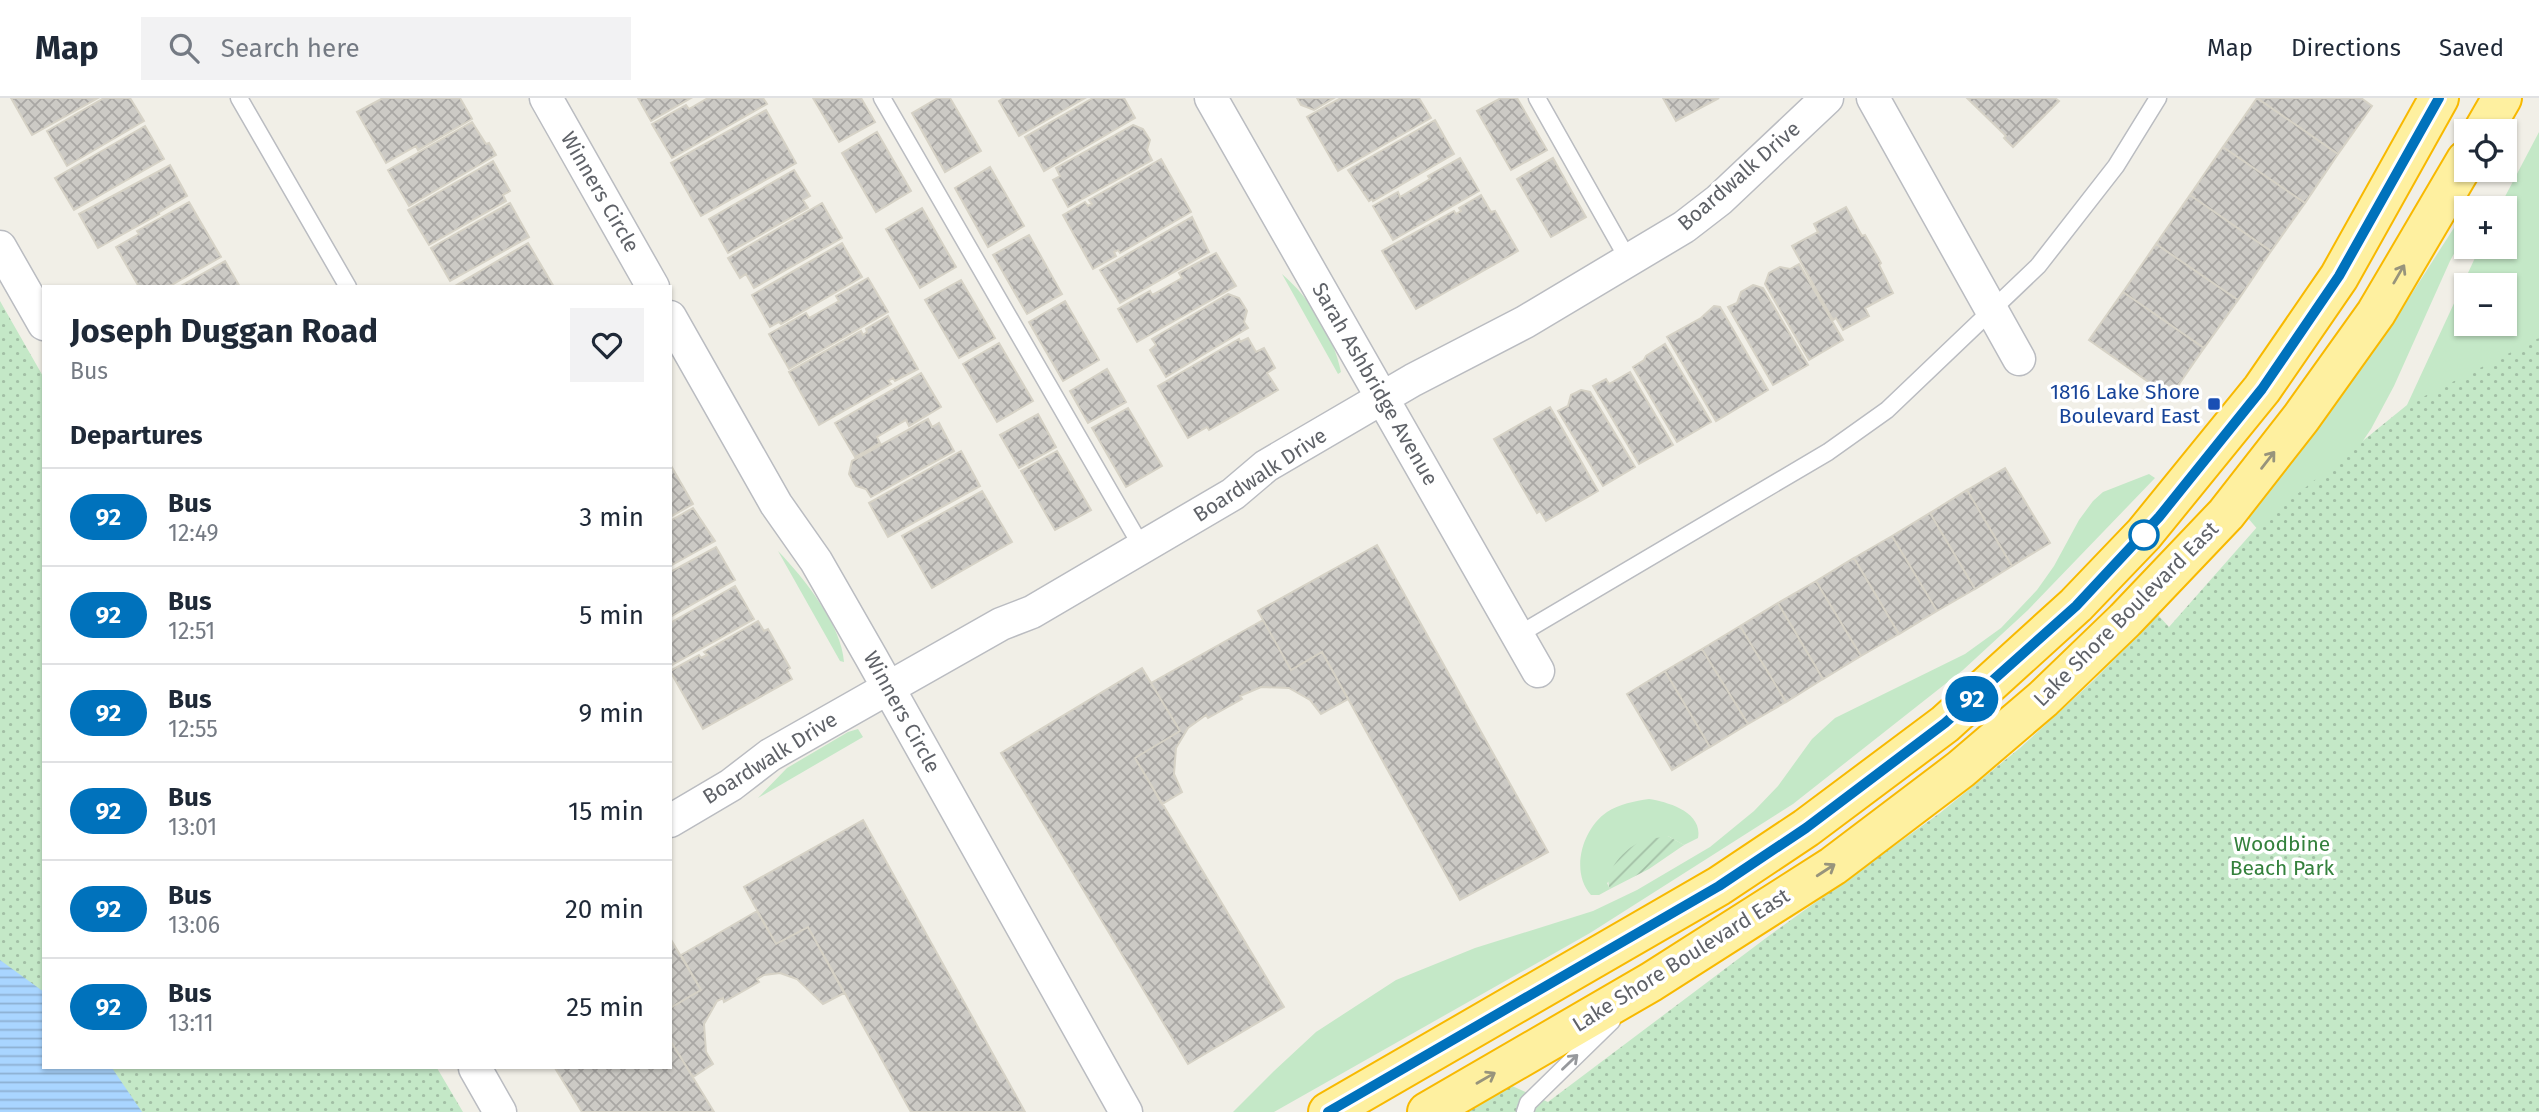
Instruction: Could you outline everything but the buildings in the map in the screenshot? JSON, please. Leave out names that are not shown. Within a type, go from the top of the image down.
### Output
[{"type":"highway","name":"Lake Shore Boulevard East","points":[[1328,1112],[1719,886],[1796,835],[1945,723],[2076,606],[2144,534],[2262,389],[2339,276],[2439,98]]},
{"type":"highway","points":[[2490,119],[2502,98]]},
{"type":"highway","name":"Lake Shore Boulevard East","points":[[1427,1112],[1651,982],[1833,866],[1961,769],[2043,699],[2125,620],[2226,514],[2301,418],[2376,313],[2454,180]]},
{"type":"street","name":"Winners Circle","points":[[546,98],[652,285]]},
{"type":"street","name":"Sarah Ashbridge Avenue","points":[[1211,98],[1538,671]]},
{"type":"street","name":"Boardwalk Drive","points":[[672,820],[731,785],[770,755],[1000,624],[1032,612],[1143,549],[1233,494],[1266,466],[1496,335],[1525,322],[1684,227],[1719,200],[1827,98]]},
{"type":"street","points":[[1873,98],[2018,359]]},
{"type":"street","points":[[0,247],[42,320]]},
{"type":"street","name":"Winners Circle","points":[[672,321],[776,504],[816,561],[1126,1112]]},
{"type":"street","points":[[476,1069],[500,1112]]},
{"type":"lane","points":[[239,98],[347,285]]},
{"type":"lane","points":[[882,98],[1143,549]]},
{"type":"lane","points":[[1537,98],[1629,261]]},
{"type":"lane","points":[[1518,635],[1828,453],[1887,410],[2038,267],[2116,166],[2158,98]]},
{"type":"lane","points":[[1525,1112],[1528,1103],[1651,982]]},
{"type":"green space","points":[[2539,132],[2539,467],[2407,405],[2454,303],[2454,336],[2517,336],[2517,273],[2468,273],[2474,259],[2517,259],[2517,196],[2505,196],[2513,182],[2517,182],[2517,174]]},
{"type":"green space","points":[[2454,228],[2454,254],[2394,386],[2371,429],[2337,479],[2272,546],[2247,517],[2341,397],[2393,323]]},
{"type":"green space","points":[[1282,274],[1302,294],[1327,332],[1338,358],[1341,372],[1338,374]]},
{"type":"green space","points":[[0,301],[42,374],[42,1069],[438,1069],[463,1112],[0,1112]]},
{"type":"green space","name":"Woodbine Beach Park","points":[[2539,338],[2539,1112],[1463,1112],[1510,1085],[1548,1102],[1770,935],[1940,813],[2020,748],[2093,681],[2158,615],[2169,627],[2258,526],[2407,405]]},
{"type":"green space","points":[[2149,474],[2155,478],[2028,610],[1963,670],[1793,804],[1590,933],[1274,1112],[1233,1112],[1316,1032],[1396,980],[1475,948],[1593,911],[1637,890],[1710,847],[1754,811],[1778,786],[1812,739],[1835,718],[1965,654],[2001,628],[2037,590],[2093,501],[2103,492]]},
{"type":"green space","points":[[778,551],[799,574],[829,617],[842,648],[844,662],[840,661]]},
{"type":"green space","points":[[858,729],[863,737],[758,798],[787,768],[848,732]]},
{"type":"green space","points":[[1649,799],[1674,806],[1690,815],[1698,829],[1698,838],[1684,845],[1668,836],[1607,883],[1610,889],[1599,895],[1591,895],[1581,875],[1580,863],[1585,840],[1591,829],[1612,809]]},
{"type":"green space","points":[[1668,836],[1684,845],[1649,869],[1610,889],[1611,870],[1625,852],[1640,842]]},
{"type":"water","points":[[0,960],[42,991],[42,1069],[113,1069],[142,1112],[0,1112]]},
{"type":"bus line","name":"92","points":[[1328,1112],[1719,886],[1806,828],[1945,723],[2076,606],[2159,517],[2262,389],[2339,276],[2439,98]]},
{"type":"place","name":"1816 Lake Shore Boulevard East","points":[[2214,404]]}]
